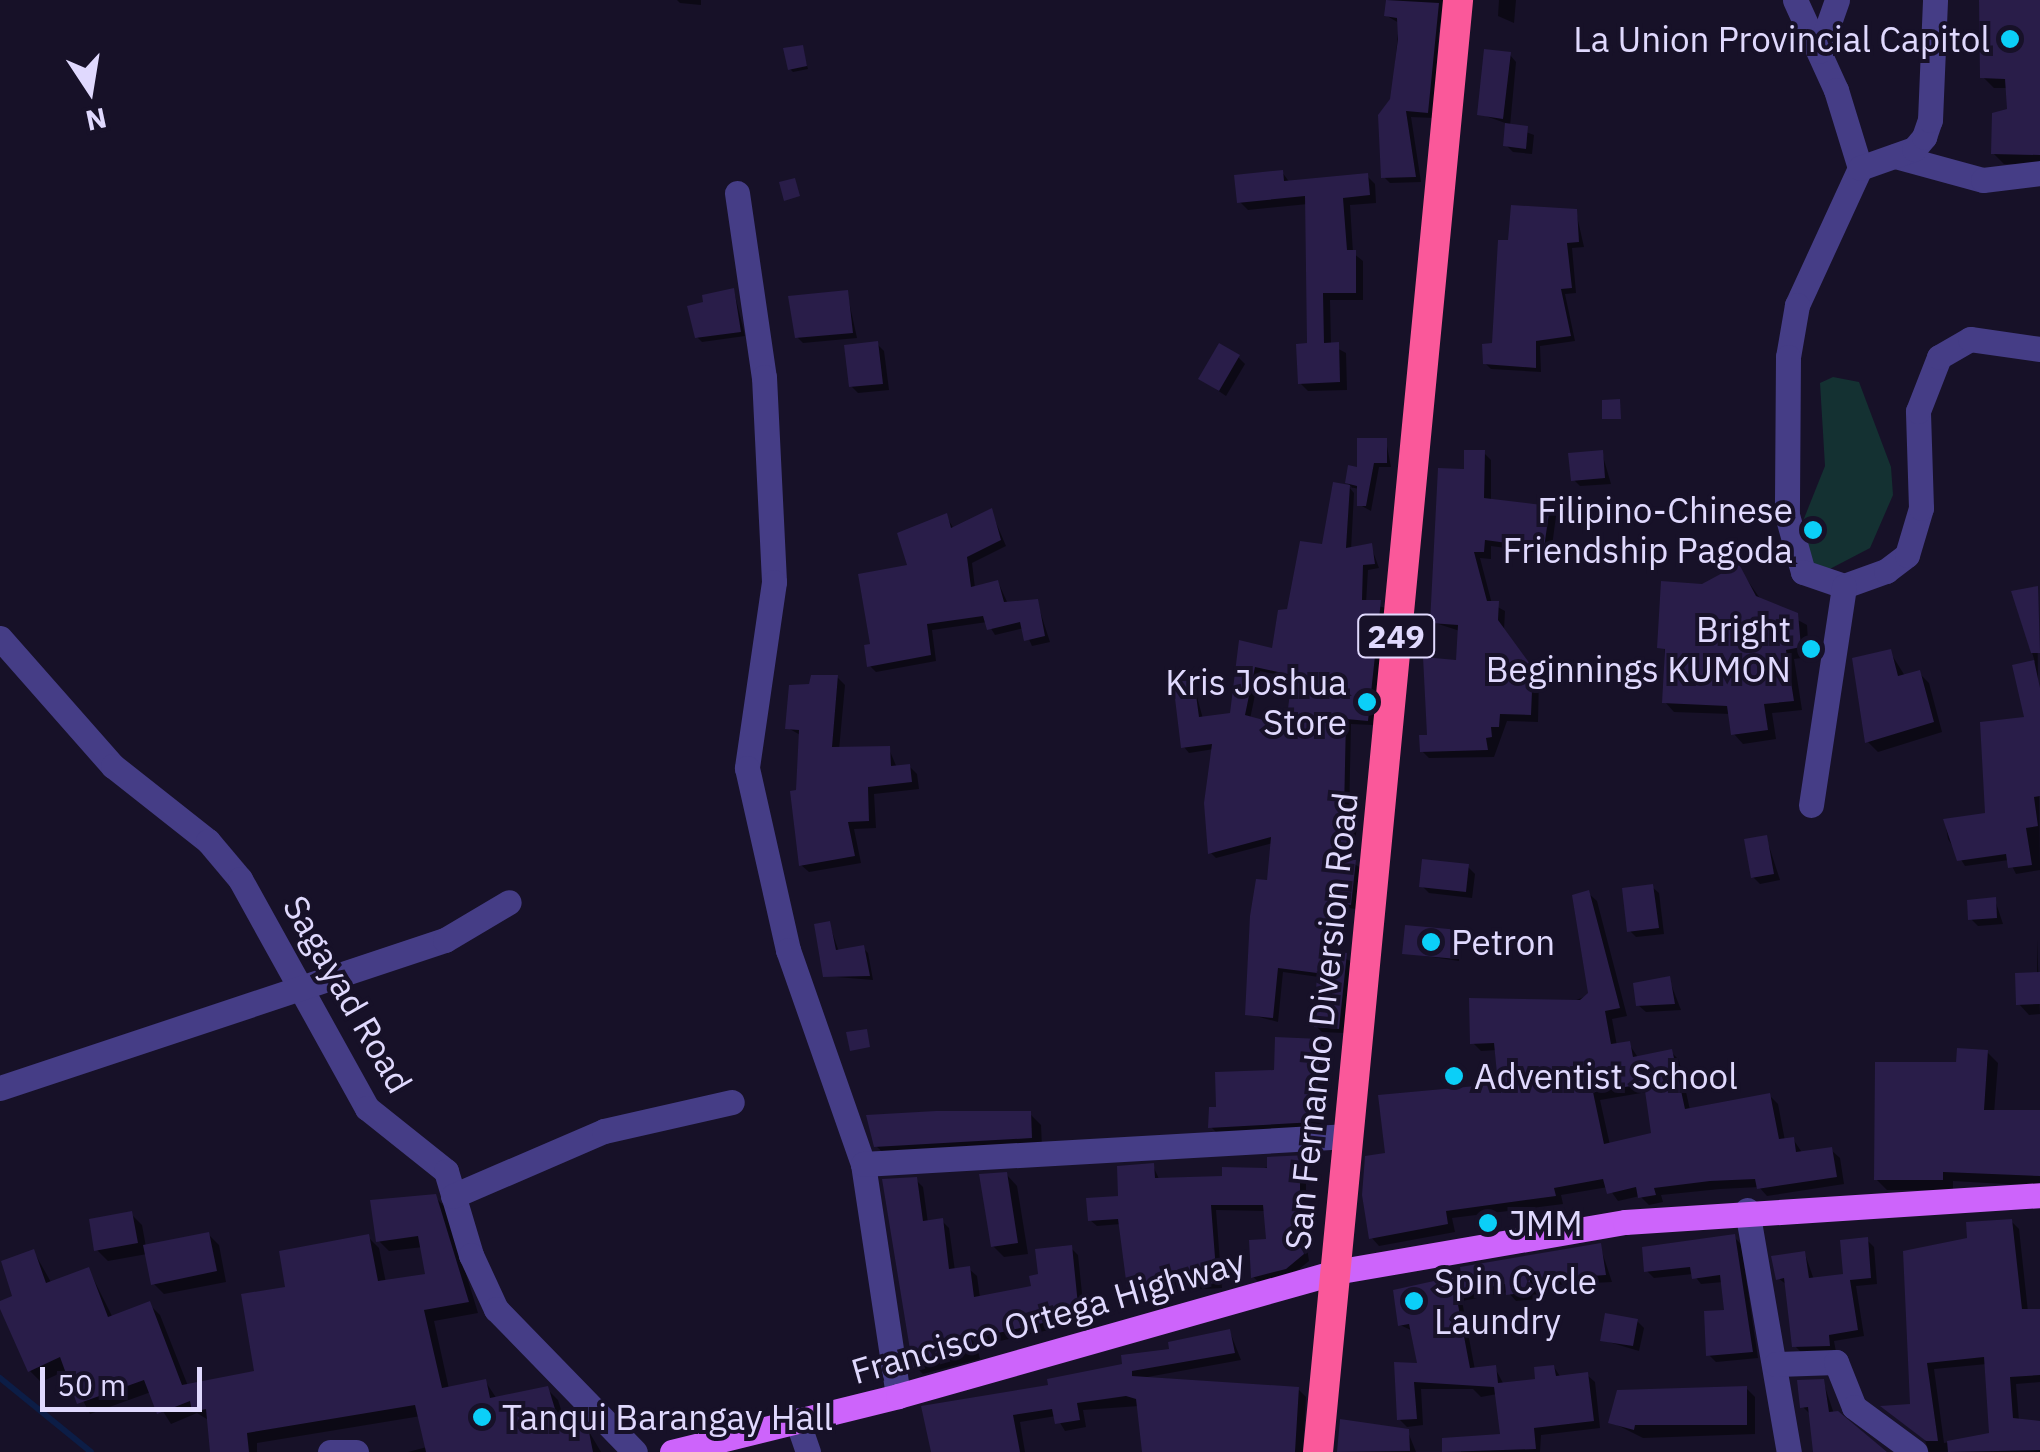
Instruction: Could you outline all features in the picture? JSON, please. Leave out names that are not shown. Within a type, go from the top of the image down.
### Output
[{"type":"highway","name":"San Fernando Diversion Road","points":[[1318,1452],[1458,0]]},
{"type":"main road","name":"Francisco Ortega Highway","points":[[672,1452],[898,1396],[1335,1272],[1625,1222],[1747,1210],[2040,1195]]},
{"type":"street","points":[[1795,0],[1819,51],[1860,168],[1797,305],[1786,396],[1792,544],[1803,572],[1844,586],[1886,571],[1907,555],[1916,532],[1924,469],[1918,411],[1939,357],[1970,339],[2040,349]]},
{"type":"street","points":[[1819,51],[1837,0]]},
{"type":"street","points":[[1860,168],[1914,148],[1930,120],[1935,0]]},
{"type":"street","points":[[1895,156],[1983,180],[2040,173]]},
{"type":"street","points":[[737,193],[764,378],[774,582],[747,768],[788,950],[863,1164],[898,1396]]},
{"type":"street","points":[[1812,805],[1844,586]]},
{"type":"street","name":"Sagayad Road","points":[[0,638],[113,766],[208,841],[240,879],[306,990],[367,1108],[439,1160],[496,1309],[635,1452]]},
{"type":"street","points":[[0,1088],[306,990],[445,940],[508,902]]},
{"type":"street","points":[[453,1196],[604,1131],[732,1102]]},
{"type":"street","points":[[863,1164],[1348,1136]]},
{"type":"street","points":[[1747,1210],[1789,1452]]},
{"type":"street","points":[[1776,1364],[1836,1362],[1854,1407],[1915,1452]]},
{"type":"street","points":[[796,1420],[808,1452]]},
{"type":"street","points":[[330,1452],[356,1452]]},
{"type":"green space","points":[[1833,377],[1859,382],[1891,467],[1893,495],[1870,548],[1824,572],[1811,565],[1797,536],[1825,466],[1820,383]]},
{"type":"building","points":[[1386,0],[1439,3],[1428,113],[1406,111],[1416,177],[1381,178],[1378,115],[1390,99],[1398,39],[1397,18],[1384,16]]},
{"type":"building","name":"La Union Provincial Capitol","points":[[1979,0],[2040,0],[2040,155],[1991,154],[1992,113],[2007,109],[2005,79],[1980,78]]},
{"type":"building","points":[[803,45],[807,66],[788,70],[783,48]]},
{"type":"building","points":[[1484,49],[1511,52],[1503,119],[1477,115]]},
{"type":"building","points":[[1505,123],[1528,126],[1526,149],[1503,146]]},
{"type":"building","points":[[1283,170],[1284,181],[1368,173],[1370,195],[1343,198],[1347,250],[1356,250],[1356,293],[1323,293],[1324,343],[1339,342],[1340,382],[1298,384],[1296,344],[1307,343],[1305,196],[1237,203],[1234,175]]},
{"type":"building","points":[[795,178],[800,196],[784,201],[779,182]]},
{"type":"building","points":[[1511,205],[1577,209],[1579,242],[1567,243],[1572,288],[1561,289],[1571,336],[1536,341],[1536,368],[1483,364],[1482,344],[1492,343],[1498,240],[1508,240]]},
{"type":"building","points":[[734,288],[741,332],[695,338],[687,306],[703,302],[702,295]]},
{"type":"building","points":[[848,290],[853,333],[795,338],[788,296]]},
{"type":"building","points":[[878,341],[883,384],[849,387],[844,345]]},
{"type":"building","points":[[1219,343],[1240,355],[1219,391],[1198,379]]},
{"type":"building","points":[[1620,399],[1621,419],[1602,419],[1602,400]]},
{"type":"building","points":[[1357,438],[1387,438],[1387,463],[1374,463],[1366,506],[1357,506],[1357,486],[1345,483],[1348,465],[1357,467]]},
{"type":"building","points":[[1464,450],[1485,450],[1484,498],[1550,506],[1544,548],[1485,540],[1484,552],[1474,552],[1487,601],[1499,601],[1498,620],[1533,668],[1531,715],[1500,714],[1499,727],[1491,727],[1492,737],[1486,738],[1488,750],[1420,752],[1419,735],[1427,735],[1423,657],[1456,660],[1458,625],[1430,623],[1438,468],[1464,469]]},
{"type":"building","points":[[1603,450],[1605,478],[1571,481],[1568,453]]},
{"type":"building","points":[[1333,482],[1350,485],[1346,548],[1372,543],[1375,564],[1363,565],[1362,600],[1381,600],[1368,721],[1346,719],[1344,813],[1353,814],[1346,859],[1356,860],[1351,905],[1329,901],[1323,949],[1347,953],[1339,1029],[1314,1027],[1317,973],[1278,968],[1273,1018],[1245,1015],[1250,916],[1256,879],[1267,880],[1271,837],[1208,854],[1204,803],[1212,744],[1181,748],[1173,682],[1194,680],[1199,717],[1230,713],[1239,640],[1272,648],[1278,610],[1287,609],[1300,541],[1322,544]],"holes":[[[1255,667],[1292,675],[1286,726],[1245,715]]]},
{"type":"building","points":[[992,508],[1001,540],[967,557],[971,587],[998,580],[1004,602],[1038,599],[1045,636],[1024,641],[1020,622],[987,630],[983,616],[927,624],[931,655],[867,667],[864,645],[870,644],[858,574],[907,565],[897,533],[947,513],[951,528]]},
{"type":"building","points":[[1739,564],[1756,596],[1798,613],[1801,647],[1786,650],[1794,701],[1764,704],[1768,730],[1731,735],[1727,706],[1662,703],[1665,649],[1657,648],[1661,581],[1702,584]]},
{"type":"building","points":[[2038,586],[2040,653],[2031,653],[2011,591]]},
{"type":"building","points":[[1891,649],[1898,676],[1920,670],[1934,722],[1865,743],[1852,658]]},
{"type":"building","points":[[2034,660],[2040,688],[2040,796],[2034,797],[2038,826],[2026,828],[2032,865],[2008,868],[2006,854],[1957,861],[1943,819],[1985,813],[1980,722],[2024,717],[2012,665]]},
{"type":"building","points":[[811,675],[838,675],[832,747],[890,746],[891,766],[910,764],[912,782],[868,787],[869,821],[848,822],[855,856],[799,866],[790,791],[796,790],[799,730],[785,729],[789,685],[809,684]]},
{"type":"building","points":[[1767,835],[1774,874],[1751,878],[1744,839]]},
{"type":"building","points":[[1422,859],[1469,864],[1466,892],[1419,887]]},
{"type":"building","points":[[1653,884],[1659,928],[1627,932],[1622,888]]},
{"type":"building","points":[[1589,890],[1620,1008],[1605,1011],[1611,1044],[1630,1041],[1633,1057],[1672,1049],[1685,1109],[1770,1093],[1779,1139],[1794,1137],[1796,1152],[1832,1147],[1837,1177],[1757,1189],[1755,1179],[1710,1181],[1654,1188],[1656,1195],[1638,1198],[1636,1187],[1607,1194],[1603,1179],[1554,1188],[1556,1196],[1446,1211],[1448,1224],[1369,1239],[1362,1195],[1365,1156],[1385,1153],[1378,1095],[1498,1084],[1494,1043],[1470,1044],[1469,998],[1580,1000],[1588,993],[1572,895]],"holes":[[[1644,1084],[1651,1133],[1604,1144],[1593,1092]]]},
{"type":"building","points":[[1996,897],[1997,918],[1968,920],[1967,900]]},
{"type":"building","points":[[830,921],[836,950],[864,945],[870,976],[823,977],[814,924]]},
{"type":"building","name":"Petron","points":[[1405,925],[1460,930],[1457,959],[1402,954]]},
{"type":"building","points":[[2040,972],[2040,1004],[2016,1005],[2015,973]]},
{"type":"building","points":[[1670,976],[1675,1004],[1636,1006],[1633,983]]},
{"type":"building","points":[[867,1029],[870,1047],[850,1051],[846,1032]]},
{"type":"building","points":[[1275,1037],[1321,1039],[1315,1122],[1208,1128],[1209,1107],[1216,1107],[1215,1072],[1274,1070]]},
{"type":"building","points":[[1957,1048],[1988,1050],[1984,1110],[2040,1110],[2040,1176],[1943,1172],[1943,1180],[1874,1180],[1875,1062],[1956,1062]]},
{"type":"building","points":[[1031,1111],[1032,1138],[874,1147],[866,1115]]},
{"type":"building","points":[[1308,1155],[1307,1179],[1300,1178],[1300,1195],[1295,1196],[1304,1254],[1286,1269],[1251,1278],[1249,1240],[1266,1239],[1263,1205],[1211,1205],[1217,1283],[1194,1285],[1193,1279],[1127,1288],[1118,1219],[1088,1221],[1086,1198],[1118,1196],[1117,1166],[1154,1163],[1155,1178],[1222,1176],[1222,1167],[1267,1168],[1267,1157]]},
{"type":"building","points":[[1007,1172],[1018,1243],[991,1247],[979,1174]]},
{"type":"building","points":[[917,1177],[923,1221],[943,1218],[949,1269],[970,1266],[974,1297],[1031,1286],[1029,1276],[1038,1274],[1035,1249],[1072,1245],[1079,1315],[971,1339],[974,1353],[957,1352],[913,1368],[882,1179]]},
{"type":"building","points":[[436,1194],[469,1302],[424,1310],[442,1388],[486,1379],[490,1398],[548,1386],[562,1432],[588,1427],[593,1452],[426,1452],[415,1405],[247,1433],[249,1452],[210,1452],[206,1409],[192,1412],[190,1401],[157,1414],[144,1380],[77,1404],[60,1357],[28,1372],[0,1309],[0,1301],[12,1296],[1,1261],[34,1249],[46,1283],[89,1267],[108,1317],[150,1301],[182,1385],[254,1371],[241,1294],[285,1287],[279,1251],[369,1234],[378,1281],[425,1274],[418,1236],[376,1242],[370,1200]]},
{"type":"building","points":[[132,1211],[138,1243],[94,1251],[89,1219]]},
{"type":"building","points":[[2012,1219],[2022,1309],[2040,1309],[2040,1375],[2010,1377],[2013,1418],[2040,1421],[2040,1450],[1948,1452],[1947,1441],[1989,1433],[1984,1357],[1927,1363],[1938,1441],[1926,1441],[1880,1406],[1910,1404],[1903,1251],[1967,1238],[1966,1222]]},
{"type":"building","points":[[209,1232],[217,1271],[151,1285],[143,1245]]},
{"type":"building","points":[[1735,1234],[1753,1352],[1706,1356],[1704,1311],[1724,1310],[1720,1275],[1692,1279],[1690,1267],[1644,1272],[1642,1247]]},
{"type":"building","points":[[1868,1237],[1871,1278],[1850,1280],[1858,1330],[1829,1335],[1830,1346],[1792,1347],[1784,1278],[1776,1280],[1771,1256],[1805,1251],[1809,1278],[1843,1274],[1840,1240]]},
{"type":"building","points":[[1601,1243],[1606,1275],[1530,1280],[1531,1292],[1506,1295],[1505,1284],[1456,1294],[1470,1368],[1496,1365],[1498,1383],[1535,1379],[1534,1367],[1554,1365],[1556,1376],[1588,1372],[1594,1421],[1534,1428],[1536,1449],[1442,1452],[1442,1438],[1500,1434],[1494,1387],[1414,1382],[1417,1419],[1397,1420],[1394,1362],[1417,1363],[1409,1324],[1398,1326],[1393,1290],[1461,1275],[1460,1267]]},
{"type":"building","points":[[1605,1313],[1638,1319],[1633,1346],[1600,1341]]},
{"type":"building","points":[[1230,1329],[1235,1353],[1132,1371],[1132,1376],[1299,1387],[1295,1452],[1142,1452],[1136,1399],[1126,1396],[1077,1403],[1080,1420],[1055,1424],[1052,1409],[1013,1415],[1020,1452],[931,1452],[921,1406],[1048,1385],[1047,1379],[1122,1364],[1121,1355],[1169,1349],[1168,1342]]},
{"type":"building","points":[[1824,1379],[1829,1412],[1838,1411],[1887,1452],[1813,1452],[1808,1407],[1800,1408],[1797,1380]]},
{"type":"building","points":[[1747,1386],[1747,1425],[1635,1425],[1634,1430],[1608,1423],[1617,1390]]},
{"type":"building","points":[[1340,1419],[1409,1429],[1410,1451],[1337,1452]]},
{"type":"waterway","points":[[0,1378],[91,1452]]},
{"type":"place","name":"La Union Provincial Capitol","points":[[2010,39]]},
{"type":"place","name":"Filipino-Chinese Friendship Pagoda","points":[[1813,530]]},
{"type":"place","name":"Bright Beginnings KUMON","points":[[1811,649]]},
{"type":"place","name":"Kris Joshua Store","points":[[1367,702]]},
{"type":"place","name":"Petron","points":[[1431,942]]},
{"type":"place","name":"Adventist School","points":[[1454,1076]]},
{"type":"place","name":"JMM","points":[[1488,1223]]},
{"type":"place","name":"Spin Cycle Laundry","points":[[1414,1301]]},
{"type":"place","name":"Tanqui Barangay Hall","points":[[482,1417]]}]
